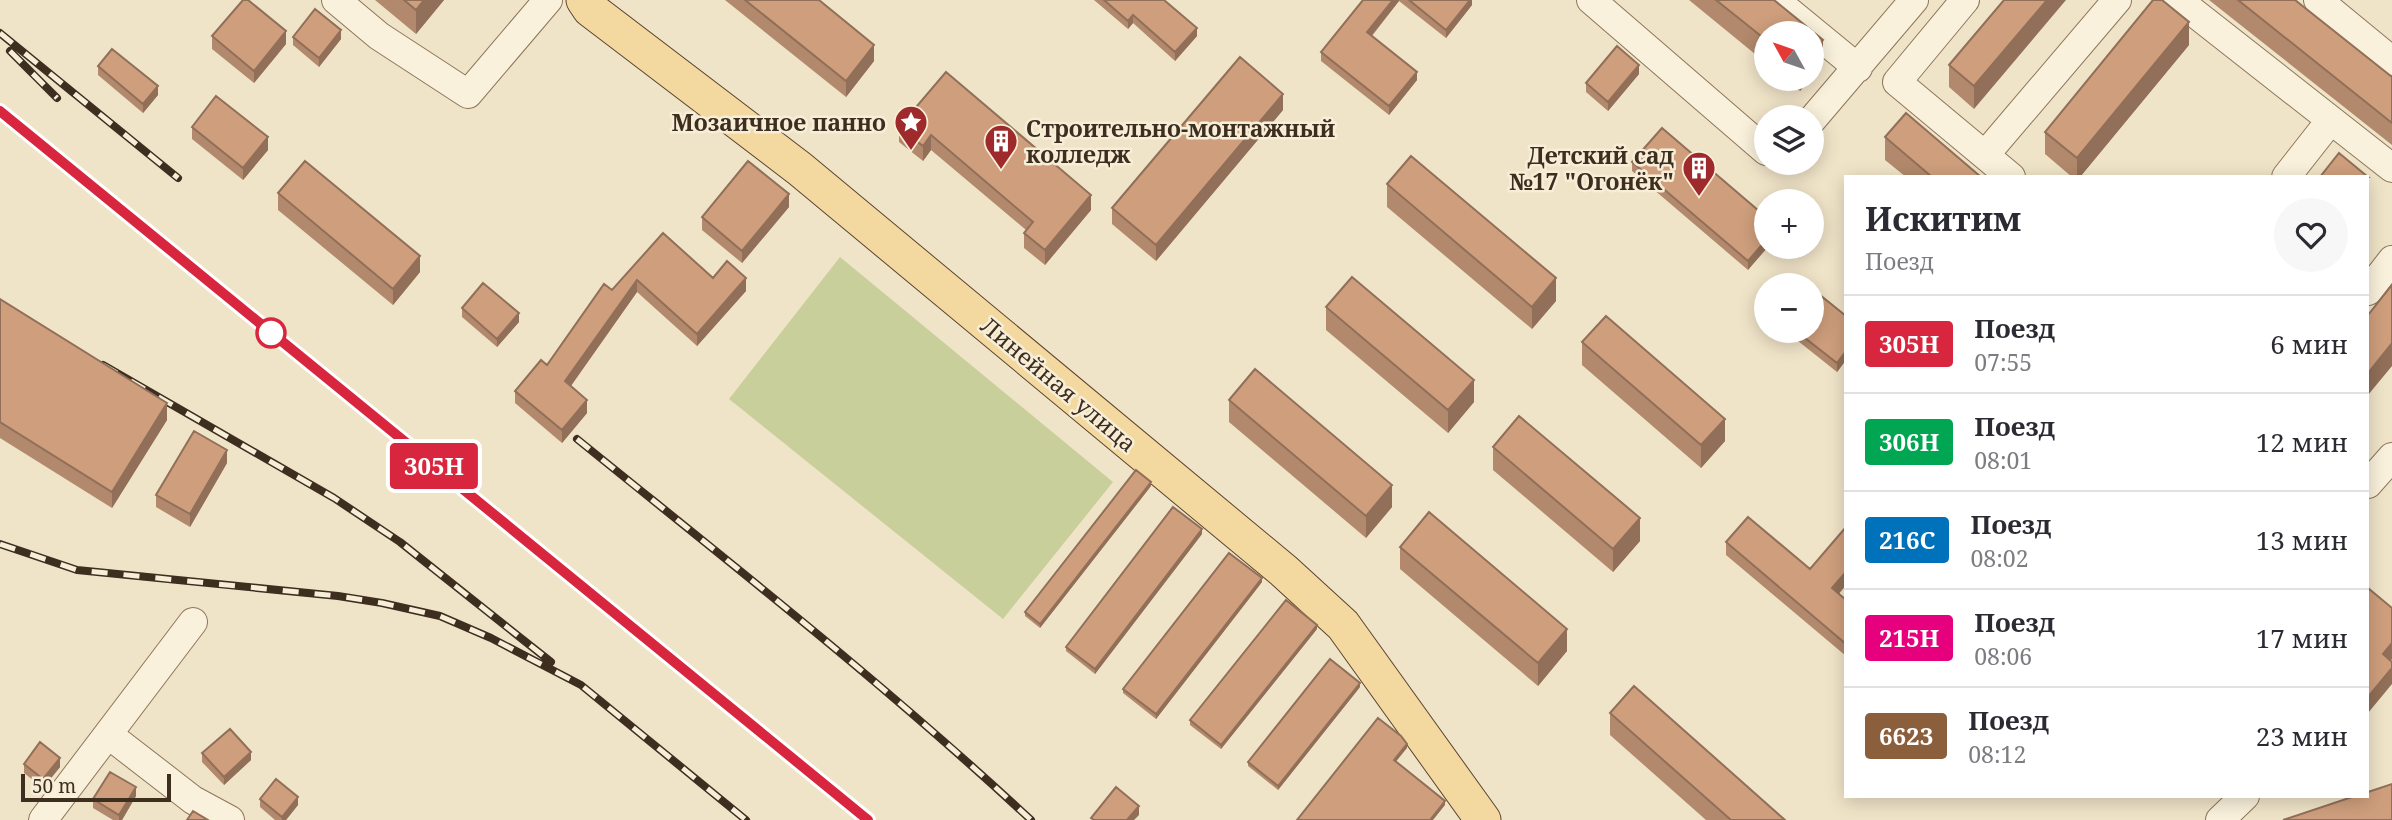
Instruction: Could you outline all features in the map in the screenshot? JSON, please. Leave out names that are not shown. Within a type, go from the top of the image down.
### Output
[{"type":"main road","name":"Линейная улица","points":[[584,0],[590,9],[800,169],[1284,571],[1343,625],[1483,820]]},
{"type":"street","points":[[336,0],[379,36],[468,94],[548,0]]},
{"type":"street","points":[[1591,0],[1754,141]]},
{"type":"street","points":[[1775,0],[1858,68]]},
{"type":"street","points":[[1965,0],[1897,82],[2009,175]]},
{"type":"street","points":[[1985,155],[2117,0]]},
{"type":"street","points":[[2178,0],[2392,168]]},
{"type":"street","points":[[2318,0],[2392,61]]},
{"type":"street","points":[[1824,106],[1858,68],[1906,3]]},
{"type":"street","points":[[2288,175],[2330,121]]},
{"type":"street","points":[[2369,290],[2392,260]]},
{"type":"street","points":[[2369,483],[2392,457]]},
{"type":"street","points":[[43,820],[193,622]]},
{"type":"street","points":[[109,734],[193,800],[230,820]]},
{"type":"street","points":[[2220,820],[2243,798]]},
{"type":"green space","points":[[840,257],[1113,482],[1003,619],[729,399]]},
{"type":"building","points":[[243,0],[248,0],[286,31],[254,71],[212,36]]},
{"type":"building","points":[[404,0],[424,0],[416,10]]},
{"type":"building","points":[[745,0],[819,0],[874,45],[846,81]]},
{"type":"building","points":[[1104,0],[1164,0],[1197,28],[1175,52],[1133,15],[1128,21]]},
{"type":"building","points":[[1363,0],[1393,0],[1367,32],[1417,72],[1389,106],[1321,52]]},
{"type":"building","points":[[1409,0],[1470,0],[1446,30]]},
{"type":"building","points":[[1716,0],[1774,0],[1800,21],[1754,21],[1754,30]]},
{"type":"building","points":[[2004,0],[2047,0],[1974,86],[1949,65]]},
{"type":"building","points":[[2153,0],[2162,0],[2189,22],[2077,158],[2045,132]]},
{"type":"building","points":[[2238,0],[2295,0],[2392,77],[2392,123]]},
{"type":"building","points":[[315,9],[341,30],[319,58],[293,37]]},
{"type":"building","points":[[1617,46],[1639,65],[1608,102],[1586,83]]},
{"type":"building","points":[[112,49],[158,86],[143,104],[98,66]]},
{"type":"building","points":[[1240,57],[1283,94],[1156,245],[1112,208]]},
{"type":"building","points":[[946,72],[1091,195],[1045,250],[1024,233],[1033,222],[931,135],[923,146],[899,127]]},
{"type":"building","points":[[216,96],[268,137],[243,168],[192,127]]},
{"type":"building","points":[[1906,113],[1979,175],[1930,175],[1885,137]]},
{"type":"building","name":"Детский сад №17 \"Огонёк\"","points":[[1662,128],[1754,207],[1754,254],[1748,261],[1632,162]]},
{"type":"building","points":[[2339,153],[2366,175],[2322,175]]},
{"type":"building","points":[[1411,156],[1556,278],[1532,307],[1387,184]]},
{"type":"building","points":[[305,161],[420,256],[393,289],[278,193]]},
{"type":"building","points":[[748,161],[789,194],[742,251],[702,217]]},
{"type":"building","points":[[663,233],[713,278],[727,261],[746,278],[697,334],[637,280],[565,381],[587,400],[562,430],[515,391],[541,360],[547,365],[604,284],[612,290]]},
{"type":"building","points":[[1352,277],[1474,380],[1448,410],[1326,307]]},
{"type":"building","points":[[483,283],[519,313],[497,339],[462,308]]},
{"type":"building","points":[[2392,285],[2392,343],[2369,372],[2369,314]]},
{"type":"building","points":[[1824,298],[1844,314],[1844,354],[1837,363],[1811,343],[1824,343]]},
{"type":"building","points":[[0,299],[167,403],[112,492],[0,422]]},
{"type":"building","points":[[1606,316],[1725,419],[1701,445],[1582,342]]},
{"type":"building","points":[[1255,369],[1392,485],[1366,516],[1229,400]]},
{"type":"building","points":[[1519,416],[1640,518],[1613,549],[1493,447]]},
{"type":"building","points":[[194,431],[227,450],[190,514],[156,495]]},
{"type":"building","points":[[1136,470],[1151,482],[1040,624],[1025,612]]},
{"type":"building","points":[[1173,507],[1202,529],[1095,669],[1066,647]]},
{"type":"building","points":[[1429,512],[1567,629],[1538,663],[1400,547]]},
{"type":"building","points":[[1748,517],[1810,569],[1844,529],[1844,574],[1832,588],[1844,598],[1844,642],[1726,542]]},
{"type":"building","points":[[1229,553],[1262,578],[1156,714],[1123,689]]},
{"type":"building","points":[[2369,589],[2392,608],[2392,643],[2383,654],[2392,662],[2392,668],[2369,696]]},
{"type":"building","points":[[1286,600],[1317,625],[1221,745],[1190,720]]},
{"type":"building","points":[[1330,659],[1360,683],[1278,786],[1248,762]]},
{"type":"building","points":[[1634,686],[1785,820],[1731,820],[1610,713]]},
{"type":"building","points":[[1378,718],[1407,744],[1394,760],[1445,801],[1430,820],[1297,820]]},
{"type":"building","points":[[230,729],[251,752],[224,777],[202,753]]},
{"type":"building","points":[[40,742],[60,758],[43,779],[24,764]]},
{"type":"building","points":[[110,772],[136,787],[119,815],[93,799]]},
{"type":"building","points":[[276,779],[298,797],[282,817],[260,799]]},
{"type":"building","points":[[2392,784],[2392,820],[2283,820],[2349,798],[2369,798],[2369,792]]},
{"type":"building","points":[[1116,787],[1139,806],[1127,820],[1091,818]]},
{"type":"building","points":[[193,811],[208,820],[187,820]]},
{"type":"railway","points":[[0,33],[178,178]]},
{"type":"railway","points":[[10,51],[57,98]]},
{"type":"railway","points":[[0,111],[868,820]]},
{"type":"railway","points":[[103,365],[334,498],[400,542],[551,662]]},
{"type":"railway","points":[[577,439],[864,673],[1031,820]]},
{"type":"railway","points":[[0,544],[77,570],[338,596],[440,616],[491,638],[581,685],[746,820]]},
{"type":"train","name":"305Н","points":[[0,111],[868,820]]},
{"type":"place","name":"Мозаичное панно","points":[[911,152]]},
{"type":"place","name":"Строительно-монтажный колледж","points":[[1001,171]]},
{"type":"place","name":"Детский сад №17 \"Огонёк\"","points":[[1699,198]]}]
